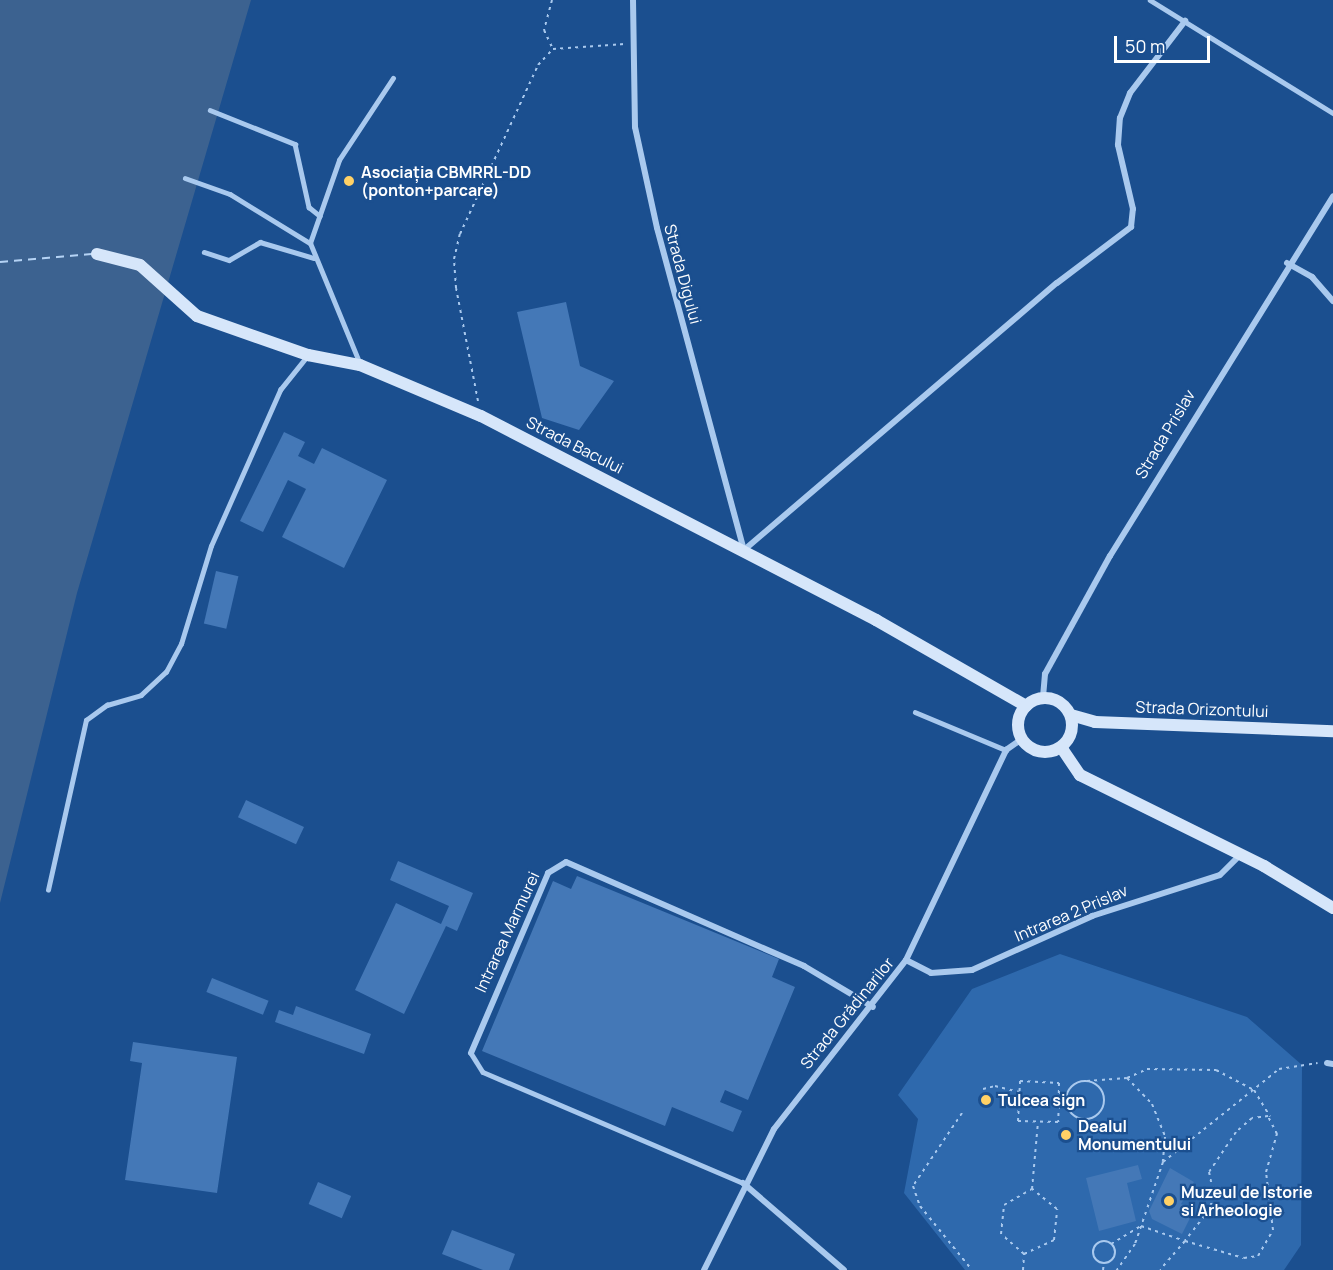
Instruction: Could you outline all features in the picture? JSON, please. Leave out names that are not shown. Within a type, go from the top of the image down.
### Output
[{"type":"street","name":"Strada Digului","points":[[633,0],[630,44],[635,127],[657,228],[744,550]]},
{"type":"street","points":[[744,550],[1057,283],[1131,227],[1133,210],[1118,145],[1120,118],[1130,93],[1185,21]]},
{"type":"street","name":"Strada Prislav","points":[[1043,697],[1045,674],[1110,556],[1287,263],[1333,196]]},
{"type":"street","name":"Strada Bacului","points":[[97,254],[140,265],[196,316],[308,355],[360,365],[482,416],[744,550],[1026,706]]},
{"type":"street","points":[[1287,263],[1312,277],[1333,301]]},
{"type":"street","points":[[1043,697],[1060,701],[1071,715],[1071,733],[1061,747],[1035,750],[1022,739],[1018,722],[1026,706],[1043,697]]},
{"type":"street","name":"Strada Orizontului","points":[[1071,715],[1095,722],[1333,731]]},
{"type":"street","points":[[1006,750],[1022,739]]},
{"type":"street","points":[[1061,747],[1080,775],[1241,854],[1333,908]]},
{"type":"street","name":"Strada Grădinarilor","points":[[704,1270],[743,1183],[797,1097],[873,1007],[906,960],[1006,750]]},
{"type":"street","name":"Intrarea 2 Prislav","points":[[906,960],[931,973],[972,970],[1100,912],[1220,875],[1241,854]]},
{"type":"street","name":"Intrarea Marmurei","points":[[471,1053],[471,1041],[548,873],[566,862],[804,966],[873,1007]]},
{"type":"street","points":[[743,1183],[844,1270]]},
{"type":"lane","points":[[1150,0],[1333,113]]},
{"type":"lane","points":[[360,365],[314,258],[310,243],[339,160],[393,78]]},
{"type":"lane","points":[[210,110],[295,144],[309,207],[320,216]]},
{"type":"lane","points":[[185,178],[230,194],[310,243]]},
{"type":"lane","points":[[204,252],[229,260],[260,242],[314,258]]},
{"type":"lane","points":[[48,890],[86,720],[107,705],[141,695],[166,672],[181,644],[211,546],[275,401],[308,355]]},
{"type":"lane","points":[[915,712],[1006,750]]},
{"type":"lane","name":"Intrarea Marmurei","points":[[471,1053],[483,1072],[743,1183]]},
{"type":"path","points":[[552,0],[544,30],[553,49]]},
{"type":"path","points":[[553,49],[630,44]]},
{"type":"path","points":[[482,416],[454,259],[522,96],[553,49]]},
{"type":"path","points":[[1163,1162],[1279,1070],[1330,1063]]},
{"type":"path","points":[[1066,1099],[1074,1084],[1127,1078],[1147,1069],[1216,1070],[1254,1090],[1277,1134],[1266,1172],[1273,1230],[1267,1249],[1244,1258],[1185,1242],[1141,1226]]},
{"type":"path","points":[[1116,1270],[1136,1244],[1163,1162],[1160,1120],[1127,1078]]},
{"type":"path","points":[[1020,1081],[1059,1083],[1059,1099],[1058,1122],[1018,1121],[1020,1081]]},
{"type":"path","points":[[1066,1099],[1074,1117],[1098,1115],[1104,1095],[1088,1081]]},
{"type":"path","points":[[983,1089],[995,1086],[1019,1092]]},
{"type":"path","points":[[1059,1099],[1066,1099]]},
{"type":"path","points":[[962,1113],[913,1186],[920,1206],[972,1270]]},
{"type":"path","points":[[1160,1270],[1185,1242],[1214,1196],[1209,1172],[1236,1132],[1262,1113],[1272,1122]]},
{"type":"path","points":[[1032,1189],[1038,1122]]},
{"type":"path","points":[[1024,1254],[1001,1234],[1004,1205],[1032,1189]]},
{"type":"path","points":[[1024,1254],[1054,1240],[1057,1209],[1032,1189]]},
{"type":"path","points":[[1104,1263],[1095,1258],[1094,1247],[1111,1244],[1141,1226]]},
{"type":"path","points":[[1103,1270],[1104,1263],[1113,1257],[1111,1244]]},
{"type":"path","points":[[1023,1270],[1024,1254]]},
{"type":"shaded area","points":[[0,0],[251,0],[77,593],[0,903]]},
{"type":"shaded area","points":[[1060,954],[1247,1017],[1302,1065],[1301,1245],[1284,1270],[965,1270],[904,1193],[918,1119],[898,1095],[972,989]]},
{"type":"building","points":[[566,302],[580,366],[614,381],[579,430],[542,418],[517,312]]},
{"type":"building","points":[[284,432],[305,442],[298,456],[314,464],[322,448],[387,480],[344,568],[282,537],[306,489],[288,480],[263,532],[240,521]]},
{"type":"building","points":[[216,571],[238,576],[226,629],[204,624]]},
{"type":"building","points":[[246,800],[304,827],[296,844],[238,817]]},
{"type":"building","points":[[398,861],[473,893],[457,931],[446,926],[404,1014],[355,990],[396,903],[441,924],[449,906],[390,880]]},
{"type":"building","points":[[577,876],[779,959],[772,977],[795,987],[748,1100],[725,1090],[720,1102],[742,1111],[733,1132],[672,1107],[665,1126],[482,1051],[553,881],[571,889]]},
{"type":"building","points":[[212,978],[269,1001],[263,1015],[206,992]]},
{"type":"building","points":[[296,1006],[371,1034],[364,1054],[275,1022],[279,1010],[293,1015]]},
{"type":"building","points":[[133,1042],[237,1057],[217,1193],[125,1180],[142,1063],[130,1061]]},
{"type":"building","points":[[1138,1165],[1142,1179],[1127,1183],[1136,1221],[1099,1231],[1086,1178]]},
{"type":"building","name":"Muzeul de Istorie si Arheologie","points":[[1170,1168],[1194,1182],[1181,1204],[1194,1210],[1182,1234],[1152,1219],[1149,1211]]},
{"type":"building","points":[[318,1182],[351,1196],[342,1218],[309,1204]]},
{"type":"building","points":[[452,1230],[515,1254],[509,1270],[483,1270],[442,1254]]},
{"type":"ferry route","points":[[0,262],[92,254]]},
{"type":"place","name":"Asociația CBMRRL-DD (ponton+parcare)","points":[[349,181]]},
{"type":"place","name":"Tulcea sign","points":[[986,1100]]},
{"type":"place","name":"Dealul Monumentului","points":[[1066,1135]]},
{"type":"place","name":"Muzeul de Istorie si Arheologie","points":[[1169,1201]]}]
